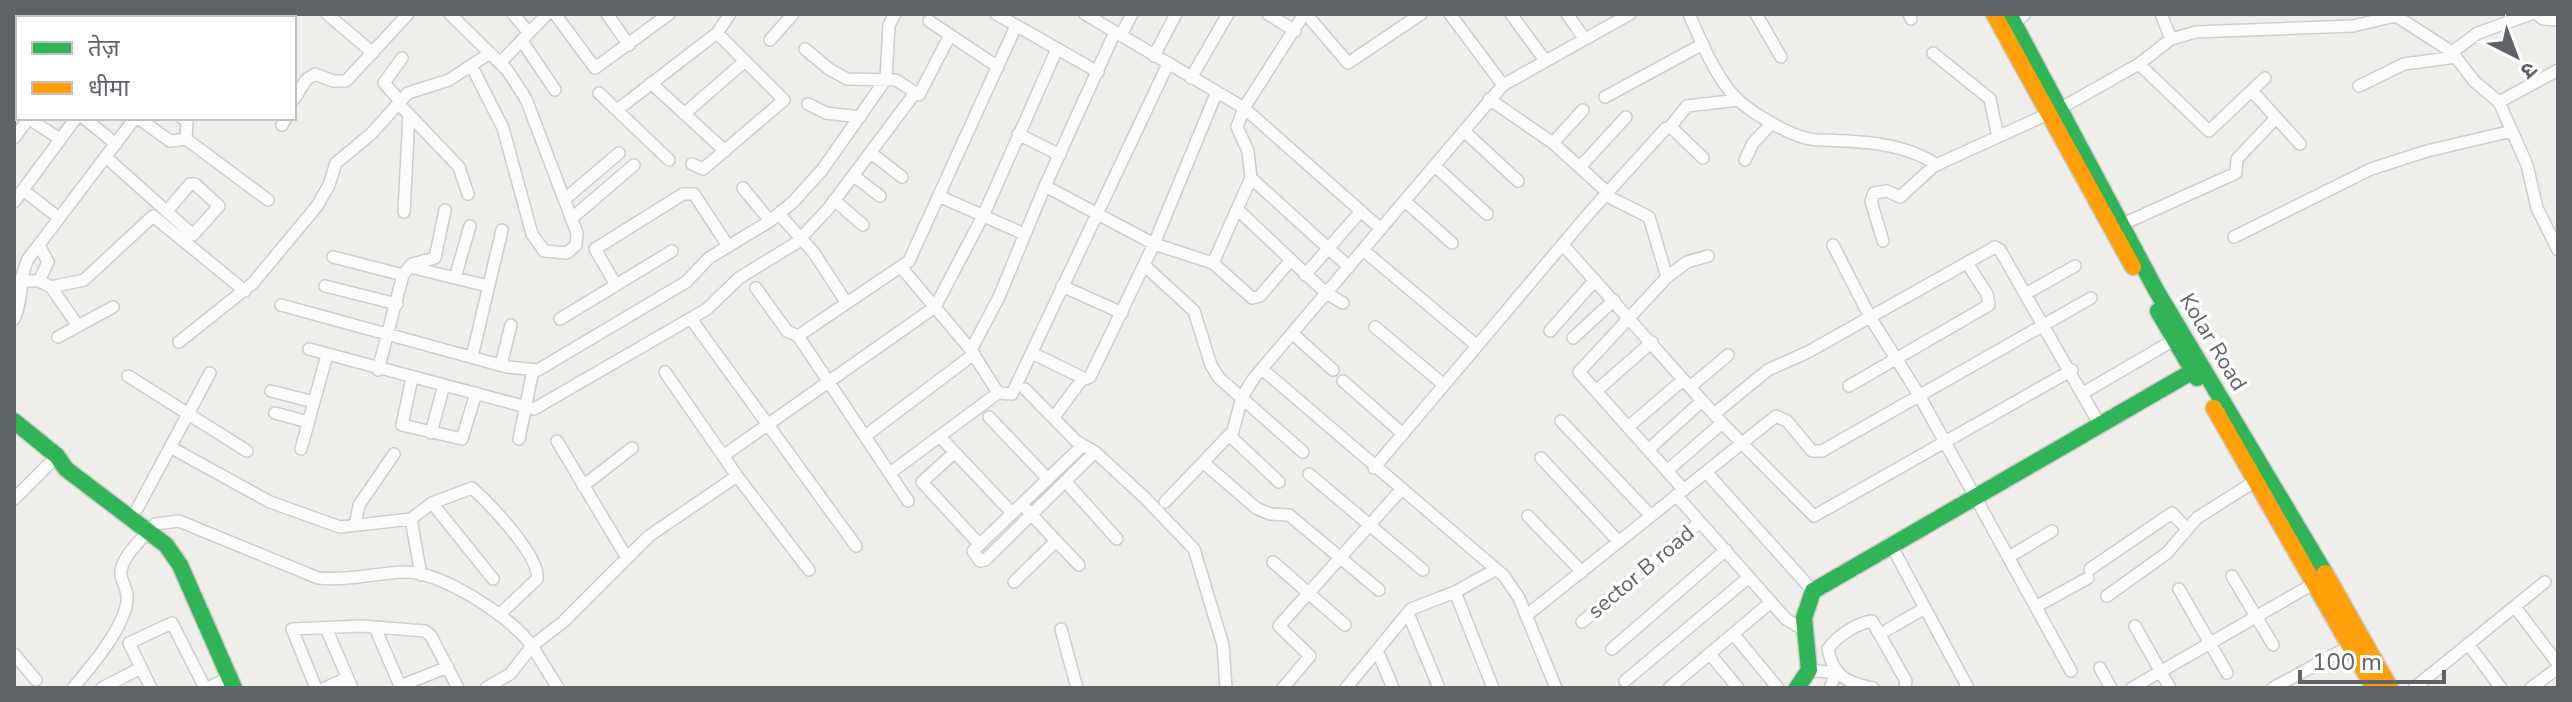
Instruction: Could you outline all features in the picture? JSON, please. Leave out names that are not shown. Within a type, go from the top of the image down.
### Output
[{"type":"main road","name":"Kolar Road","points":[[1994,14],[2055,110],[2174,340],[2198,369]]},
{"type":"main road","name":"Kolar Road","points":[[2016,17],[2055,110]]},
{"type":"main road","name":"Kolar Road","points":[[2106,206],[2123,224],[2198,369],[2321,580],[2390,688]]},
{"type":"main road","points":[[1797,688],[1809,670],[1804,630],[1813,591],[1890,543],[2101,427],[2198,369]]},
{"type":"main road","points":[[20,425],[57,456],[66,469],[152,527],[186,557],[239,686]]},
{"type":"main road","points":[[57,456],[70,459],[137,509],[152,527]]},
{"type":"main road","name":"Kolar Road","points":[[2321,580],[2350,646],[2374,688]]},
{"type":"street","points":[[327,14],[373,53]]},
{"type":"street","points":[[450,14],[500,63],[526,99],[572,218],[578,239],[572,249],[560,254],[544,251],[532,234],[503,128],[472,67]]},
{"type":"street","points":[[513,14],[555,90]]},
{"type":"street","points":[[500,63],[547,14]]},
{"type":"street","points":[[555,14],[595,68],[663,16]]},
{"type":"street","points":[[607,14],[629,45]]},
{"type":"street","points":[[617,110],[717,33],[730,14]]},
{"type":"street","points":[[770,40],[793,14]]},
{"type":"street","points":[[281,305],[501,365],[533,370],[686,282],[709,258],[774,218],[822,170],[886,79],[889,25],[895,14]]},
{"type":"street","points":[[996,14],[1098,72]]},
{"type":"street","points":[[1085,14],[1244,108],[1381,229]]},
{"type":"street","points":[[865,436],[972,352],[1098,72],[1132,14]]},
{"type":"street","points":[[1154,56],[1176,14]]},
{"type":"street","points":[[1191,78],[1228,14]]},
{"type":"street","points":[[1268,14],[1295,31]]},
{"type":"street","points":[[1213,263],[1251,178],[1248,151],[1237,127],[1244,108],[1305,14],[1348,63],[1421,14]]},
{"type":"street","points":[[1450,14],[1503,85]]},
{"type":"street","points":[[1511,14],[1544,59]]},
{"type":"street","points":[[1567,14],[1584,38]]},
{"type":"street","points":[[1165,502],[1229,435],[1238,421],[1242,397],[1262,369],[1436,167],[1489,99],[1503,85],[1544,59],[1630,14]]},
{"type":"street","points":[[1689,14],[1731,93],[1772,123],[1795,136],[1880,145],[1925,156],[1937,165]]},
{"type":"street","points":[[1756,14],[1781,57]]},
{"type":"street","points":[[2161,14],[2171,39]]},
{"type":"street","points":[[2359,86],[2404,64],[2454,54],[2478,33],[2531,14]]},
{"type":"street","points":[[2537,14],[2543,19],[2558,20]]},
{"type":"street","points":[[296,96],[311,76],[346,81],[404,15]]},
{"type":"street","points":[[1883,241],[1873,196],[1880,190],[1900,197],[1937,165],[2055,110],[2139,64],[2171,39],[2196,32],[2353,26],[2394,15],[2454,54],[2480,88],[2499,102],[2527,165],[2537,208],[2558,250]]},
{"type":"street","points":[[929,21],[998,67]]},
{"type":"street","points":[[798,336],[909,261],[941,197],[1016,26]]},
{"type":"street","points":[[692,164],[703,169],[784,100],[717,33]]},
{"type":"street","points":[[805,49],[847,79],[896,80],[920,94],[950,35]]},
{"type":"street","points":[[1605,97],[1703,44]]},
{"type":"street","points":[[723,456],[935,307],[983,216],[1057,49]]},
{"type":"street","points":[[179,342],[245,291],[317,206],[329,185],[336,163],[371,134],[408,93],[449,80],[490,53]]},
{"type":"street","points":[[1933,53],[1990,99],[1998,137]]},
{"type":"street","points":[[402,58],[384,83],[459,167],[468,194]]},
{"type":"street","points":[[684,114],[745,61]]},
{"type":"street","points":[[901,267],[972,352],[998,393],[1005,395],[1015,391],[1095,213],[1168,64]]},
{"type":"street","points":[[2139,64],[2208,131],[2265,78]]},
{"type":"street","points":[[2499,102],[2558,70]]},
{"type":"street","points":[[651,83],[725,151]]},
{"type":"street","points":[[2252,91],[2300,144]]},
{"type":"street","points":[[599,93],[669,160]]},
{"type":"street","points":[[309,349],[525,409],[536,408],[691,319],[715,303],[739,278],[800,238],[854,176],[915,93]]},
{"type":"street","points":[[1032,353],[1083,378],[1090,377],[1154,244],[1216,94]]},
{"type":"street","points":[[1489,99],[1553,143],[1606,194],[1649,217],[1667,277]]},
{"type":"street","points":[[1374,468],[1606,194],[1687,106],[1738,100]]},
{"type":"street","points":[[808,104],[826,113],[860,117]]},
{"type":"street","points":[[1553,143],[1583,110]]},
{"type":"street","points":[[404,212],[409,114]]},
{"type":"street","points":[[1580,167],[1626,117]]},
{"type":"street","points":[[2123,224],[2236,173],[2237,159],[2276,118]]},
{"type":"street","points":[[14,138],[27,120]]},
{"type":"street","points":[[31,120],[60,139]]},
{"type":"street","points":[[14,202],[74,120]]},
{"type":"street","points":[[86,120],[116,144]]},
{"type":"street","points":[[14,319],[22,299],[18,282],[24,268],[135,120]]},
{"type":"street","points":[[140,120],[170,141],[186,139],[268,200]]},
{"type":"street","points":[[184,120],[186,139]]},
{"type":"street","points":[[1745,160],[1753,143],[1772,123]]},
{"type":"street","points":[[1670,127],[1703,158]]},
{"type":"street","points":[[1464,131],[1518,181]]},
{"type":"street","points":[[2234,237],[2371,169],[2427,151],[2512,131]]},
{"type":"street","points":[[1018,134],[1060,155]]},
{"type":"street","points":[[565,199],[619,153]]},
{"type":"street","points":[[871,153],[902,177]]},
{"type":"street","points":[[106,157],[193,235],[219,206],[195,184],[190,184],[167,211]]},
{"type":"street","points":[[572,218],[634,165]]},
{"type":"street","points":[[1436,167],[1487,214]]},
{"type":"street","points":[[854,176],[880,196]]},
{"type":"street","points":[[1251,178],[1349,267]]},
{"type":"street","points":[[1045,186],[1154,244],[1213,263],[1255,299],[1290,261]]},
{"type":"street","points":[[743,188],[800,238],[846,302]]},
{"type":"street","points":[[23,190],[59,218]]},
{"type":"street","points":[[616,285],[595,249],[683,194],[694,194],[728,246]]},
{"type":"street","points":[[941,197],[1024,234]]},
{"type":"street","points":[[834,200],[863,225]]},
{"type":"street","points":[[1406,202],[1452,243]]},
{"type":"street","points":[[1237,209],[1305,275],[1343,303]]},
{"type":"street","points":[[378,370],[407,271],[435,258],[445,210]]},
{"type":"street","points":[[1305,275],[1361,211]]},
{"type":"street","points":[[51,287],[84,280],[153,216],[245,291]]},
{"type":"street","points":[[455,278],[470,226]]},
{"type":"street","points":[[472,357],[502,230]]},
{"type":"street","points":[[39,245],[48,262],[39,281]]},
{"type":"street","points":[[1563,245],[1686,384],[1814,516],[2072,370]]},
{"type":"street","points":[[1833,245],[1870,317],[1919,395],[2071,671]]},
{"type":"street","points":[[1668,470],[1768,370],[1999,248],[2072,370],[2101,427]]},
{"type":"street","points":[[1363,250],[1476,345]]},
{"type":"street","points":[[560,319],[672,251]]},
{"type":"street","points":[[1708,256],[1687,262],[1667,277],[1633,310],[1631,319],[1579,370],[1668,470],[1700,522],[1786,619],[1804,630]]},
{"type":"street","points":[[333,257],[488,286]]},
{"type":"street","points":[[1849,386],[1989,305],[1987,294],[1967,263]]},
{"type":"street","points":[[1144,265],[1190,305],[1215,372],[1303,452]]},
{"type":"street","points":[[2027,293],[2075,266]]},
{"type":"street","points":[[1550,331],[1595,280]]},
{"type":"street","points":[[18,282],[39,281],[51,287],[78,326]]},
{"type":"street","points":[[325,286],[397,304]]},
{"type":"street","points":[[1062,286],[1122,313]]},
{"type":"street","points":[[756,288],[787,331],[798,336],[908,501]]},
{"type":"street","points":[[1527,615],[1776,416],[1782,415],[1817,453],[2091,298]]},
{"type":"street","points":[[1573,338],[1614,300]]},
{"type":"street","points":[[58,337],[113,307]]},
{"type":"street","points":[[691,319],[856,546]]},
{"type":"street","points":[[501,365],[511,325]]},
{"type":"street","points":[[1375,327],[1444,385]]},
{"type":"street","points":[[1292,333],[1333,370]]},
{"type":"street","points":[[2083,393],[2174,340]]},
{"type":"street","points":[[1596,391],[1652,342]]},
{"type":"street","points":[[301,449],[327,355]]},
{"type":"street","points":[[1628,427],[1728,355]]},
{"type":"street","points":[[1262,369],[1512,586],[1556,688]]},
{"type":"street","points":[[519,439],[533,370]]},
{"type":"street","points":[[665,372],[737,476],[809,570]]},
{"type":"street","points":[[137,509],[210,373]]},
{"type":"street","points":[[128,376],[247,451]]},
{"type":"street","points":[[412,378],[402,425],[431,433],[462,439],[476,393]]},
{"type":"street","points":[[1054,417],[1083,378]]},
{"type":"street","points":[[1343,381],[1403,434]]},
{"type":"street","points":[[431,433],[444,385]]},
{"type":"street","points":[[1025,389],[1194,549],[1223,645],[1226,688]]},
{"type":"street","points":[[271,391],[314,402]]},
{"type":"street","points":[[890,473],[998,393]]},
{"type":"street","points":[[1649,449],[1702,401]]},
{"type":"street","points":[[275,413],[308,422]]},
{"type":"street","points":[[989,417],[1047,478]]},
{"type":"street","points":[[1561,421],[1650,515]]},
{"type":"street","points":[[1229,435],[1279,482]]},
{"type":"street","points":[[557,441],[627,558]]},
{"type":"street","points":[[945,442],[1012,513]]},
{"type":"street","points":[[1082,446],[973,553],[982,561],[1095,452]]},
{"type":"street","points":[[170,447],[270,502],[340,527],[411,519],[432,503],[472,488],[530,555],[537,579],[499,615]]},
{"type":"street","points":[[583,486],[632,448]]},
{"type":"street","points":[[954,453],[922,482],[980,545]]},
{"type":"street","points":[[355,525],[359,505],[394,454]]},
{"type":"street","points":[[14,499],[57,456]]},
{"type":"street","points":[[1541,458],[1619,542]]},
{"type":"street","points":[[1204,463],[1256,508],[1270,514],[1289,515],[1343,556],[1379,590]]},
{"type":"street","points":[[1706,472],[1813,591]]},
{"type":"street","points":[[1309,474],[1423,570]]},
{"type":"street","points":[[492,687],[510,674],[532,646],[563,622],[649,536],[737,476]]},
{"type":"street","points":[[2107,596],[2167,553],[2186,528],[2262,477]]},
{"type":"street","points":[[1065,481],[1117,539]]},
{"type":"street","points":[[1283,688],[1310,656],[1279,626],[1400,491]]},
{"type":"street","points":[[432,503],[493,579]]},
{"type":"street","points":[[1022,504],[1079,565]]},
{"type":"street","points":[[2037,606],[2089,574],[2172,513],[2186,528]]},
{"type":"street","points":[[1528,516],[1582,572]]},
{"type":"street","points":[[411,519],[421,575]]},
{"type":"street","name":"sector B road","points":[[1582,622],[1700,522]]},
{"type":"street","points":[[73,688],[106,646],[124,611],[127,598],[121,572],[152,527],[188,523],[250,552],[318,578],[337,580],[409,572],[440,580],[519,628],[558,688]]},
{"type":"street","points":[[2009,557],[2052,531]]},
{"type":"street","points":[[1014,582],[1056,541]]},
{"type":"street","points":[[1890,543],[1965,687]]},
{"type":"street","points":[[1612,649],[1726,550]]},
{"type":"street","points":[[1273,562],[1345,625]]},
{"type":"street","points":[[1347,687],[1408,613],[1495,570]]},
{"type":"street","points":[[2232,576],[2273,645]]},
{"type":"street","points":[[1625,681],[1749,577]]},
{"type":"street","points":[[2132,688],[2321,580]]},
{"type":"street","points":[[2414,688],[2545,582]]},
{"type":"street","points":[[2179,589],[2227,673]]},
{"type":"street","points":[[1455,592],[1493,688]]},
{"type":"street","points":[[1669,688],[1771,602]]},
{"type":"street","points":[[2515,607],[2558,666],[2531,688]]},
{"type":"street","points":[[1887,630],[1925,608]]},
{"type":"street","points":[[1408,613],[1439,688]]},
{"type":"street","points":[[1830,688],[1836,673],[1828,649],[1831,643],[1866,621],[1872,621],[1901,669],[1905,688]]},
{"type":"street","points":[[151,688],[130,641],[173,623],[206,688],[239,686]]},
{"type":"street","points":[[316,688],[290,630],[362,626],[376,630],[425,631],[431,636],[458,688]]},
{"type":"street","points":[[2135,626],[2170,688]]},
{"type":"street","points":[[325,688],[350,683],[326,628]]},
{"type":"street","points":[[1061,629],[1077,688]]},
{"type":"street","points":[[376,630],[400,687],[448,667]]},
{"type":"street","points":[[1734,635],[1778,688]]},
{"type":"street","points":[[2469,645],[2501,688]]},
{"type":"street","points":[[2273,688],[2350,646]]},
{"type":"street","points":[[1377,650],[1393,688]]},
{"type":"street","points":[[14,654],[36,680]]},
{"type":"street","points":[[1710,654],[1731,686]]},
{"type":"street","points":[[102,688],[141,668]]},
{"type":"street","points":[[2100,668],[2111,688]]},
{"type":"street","points":[[1809,670],[1836,673],[1850,683],[1873,688]]},
{"type":"traffic: fast","points":[[2009,14],[2156,290],[2325,573]]},
{"type":"traffic: fast","points":[[2158,311],[2197,378]]},
{"type":"traffic: fast","points":[[1797,688],[1809,670],[1804,618],[1813,591],[2200,367]]},
{"type":"traffic: fast","points":[[14,421],[57,456],[66,469],[166,545],[180,565],[234,688]]},
{"type":"traffic: slow","points":[[1994,14],[2133,267]]},
{"type":"traffic: slow","points":[[2214,408],[2374,688]]},
{"type":"traffic: slow","points":[[2325,573],[2390,688]]}]
